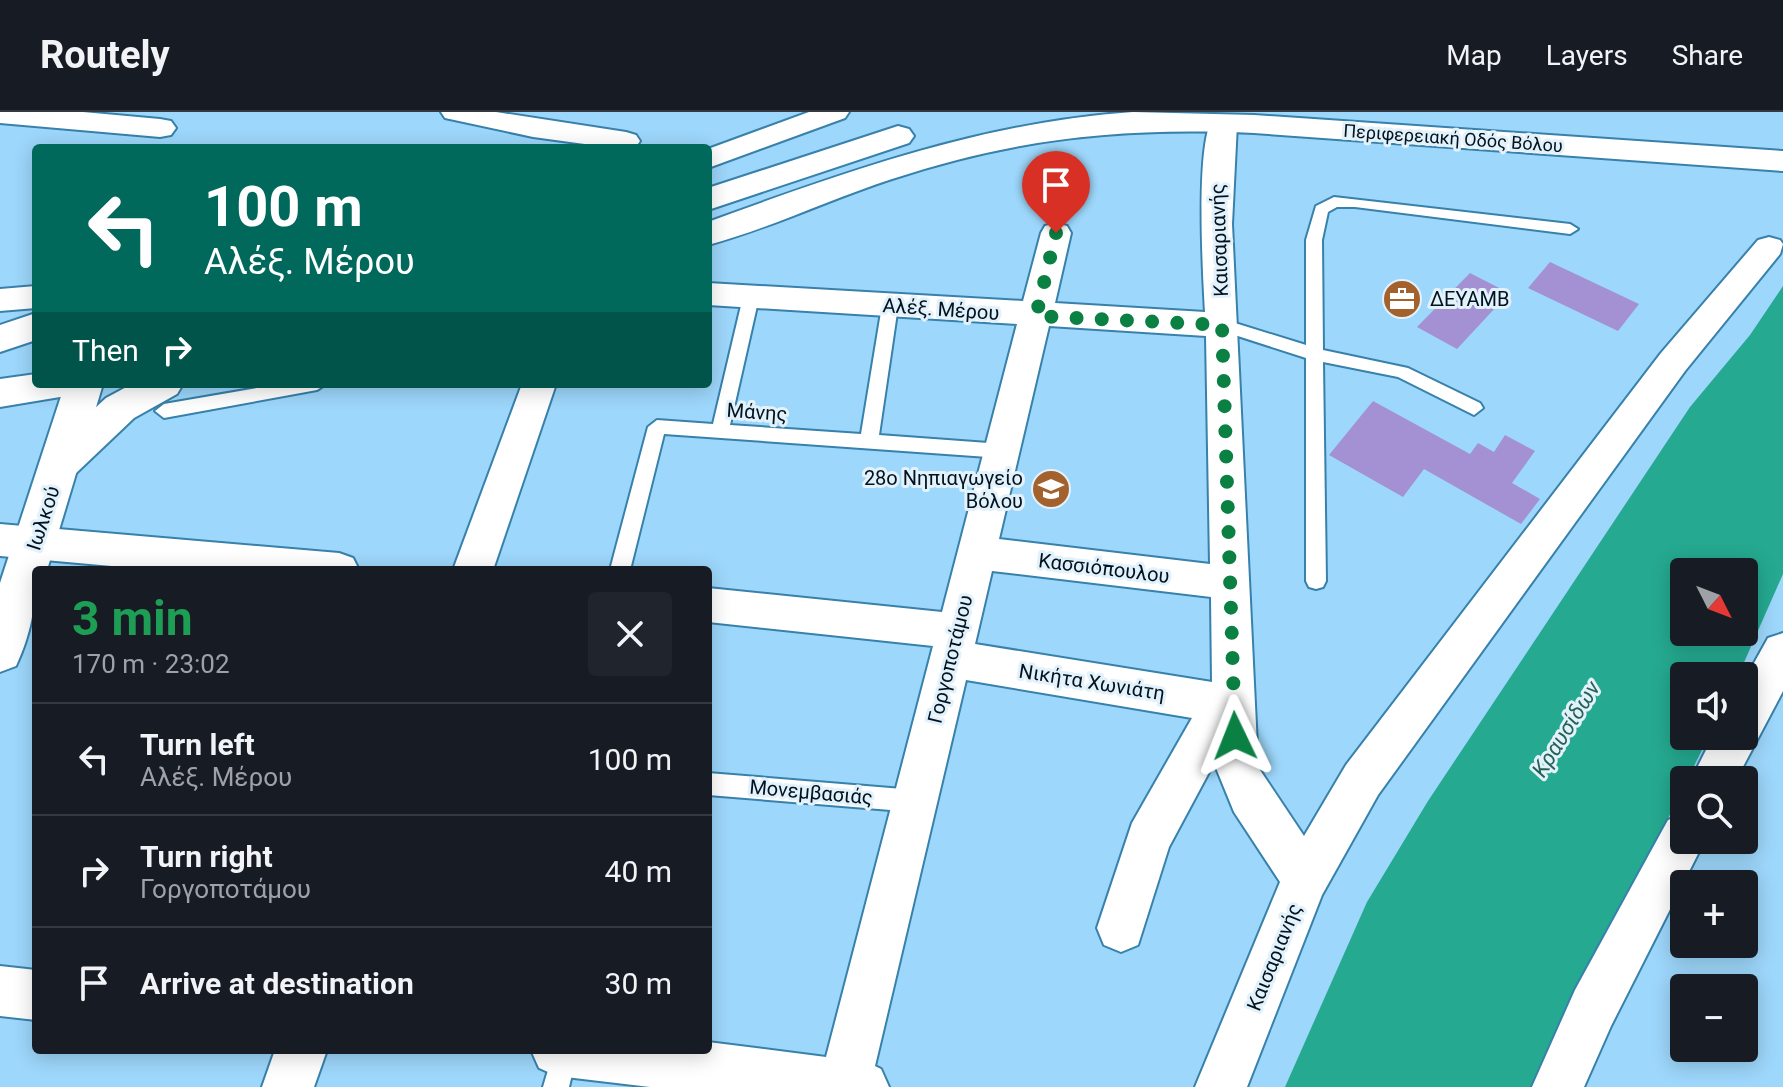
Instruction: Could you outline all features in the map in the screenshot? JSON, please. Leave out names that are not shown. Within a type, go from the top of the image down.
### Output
[{"type":"main road","points":[[712,198],[876,141],[967,117],[1001,112]]},
{"type":"main road","name":"Περιφερειακή Οδός Βόλου","points":[[1473,112],[1628,121]]},
{"type":"main road","points":[[0,114],[160,129]]},
{"type":"main road","name":"Περιφερειακή Οδός Βόλου","points":[[712,233],[869,175],[957,149],[1054,129],[1085,126],[1153,122],[1223,124],[1783,161]]},
{"type":"main road","points":[[0,339],[32,327]]},
{"type":"main road","points":[[0,351],[32,347]]},
{"type":"main road","points":[[0,393],[36,388]]},
{"type":"main road","name":"Ιωλκού","points":[[0,652],[18,542],[60,464],[83,388]]},
{"type":"main road","points":[[60,464],[120,408],[164,397]]},
{"type":"street","points":[[455,112],[629,137]]},
{"type":"street","points":[[712,158],[835,112]]},
{"type":"street","name":"Καισαριανής","points":[[1221,1087],[1304,881],[1294,858],[1242,786],[1236,767],[1216,211],[1223,124]]},
{"type":"street","name":"Γοργοποτάμου","points":[[854,1086],[915,801],[1056,233]]},
{"type":"street","points":[[1304,881],[1362,780],[1673,362],[1769,247]]},
{"type":"street","name":"Αλέξ. Μέρου","points":[[712,294],[1222,325]]},
{"type":"street","points":[[0,300],[32,297]]},
{"type":"street","points":[[474,566],[538,388]]},
{"type":"street","points":[[18,542],[293,566]]},
{"type":"street","name":"Κασσιόπουλου","points":[[977,553],[1230,583]]},
{"type":"street","points":[[712,606],[954,645]]},
{"type":"street","name":"Νικήτα Χωνιάτη","points":[[954,645],[1234,705]]},
{"type":"street","points":[[1758,697],[1783,652]]},
{"type":"street","points":[[1121,928],[1148,839],[1208,731],[1234,705]]},
{"type":"street","points":[[1558,1087],[1593,1008],[1674,854]]},
{"type":"street","points":[[0,991],[32,995]]},
{"type":"street","points":[[288,1087],[300,1054]]},
{"type":"street","points":[[591,1054],[854,1086]]},
{"type":"lane","points":[[1316,581],[1314,354],[1317,216],[1326,205],[1355,202],[1570,229]]},
{"type":"lane","points":[[720,431],[751,297]]},
{"type":"lane","points":[[869,442],[890,306]]},
{"type":"lane","points":[[1222,325],[1314,354],[1402,372],[1474,408]]},
{"type":"lane","points":[[164,397],[270,388]]},
{"type":"lane","name":"Μάνης","points":[[621,566],[657,427],[1002,451]]},
{"type":"lane","name":"Μονεμβασιάς","points":[[712,784],[915,801]]},
{"type":"lane","points":[[556,1087],[565,1054]]},
{"type":"water","name":"Κραυσίδων","points":[[1783,286],[1783,574],[1758,631],[1758,558],[1670,558],[1670,646],[1751,646],[1744,662],[1670,662],[1670,750],[1702,750],[1694,766],[1670,766],[1670,814],[1536,1087],[1285,1087],[1367,902],[1428,801],[1690,407],[1750,335]]},
{"type":"building","points":[[1550,262],[1639,304],[1618,331],[1528,288]]},
{"type":"building","points":[[1470,273],[1509,293],[1457,349],[1417,327]]},
{"type":"building","points":[[1373,401],[1470,454],[1478,443],[1494,452],[1505,435],[1535,451],[1512,483],[1540,499],[1521,524],[1424,469],[1403,497],[1329,455]]},
{"type":"place","name":"ΔΕΥΑΜΒ","points":[[1402,299]]},
{"type":"place","name":"28ο Νηπιαγωγείο Βόλου","points":[[1051,489]]},
{"type":"route","points":[[1056,233],[1036,316],[1222,325],[1235,736]]}]
